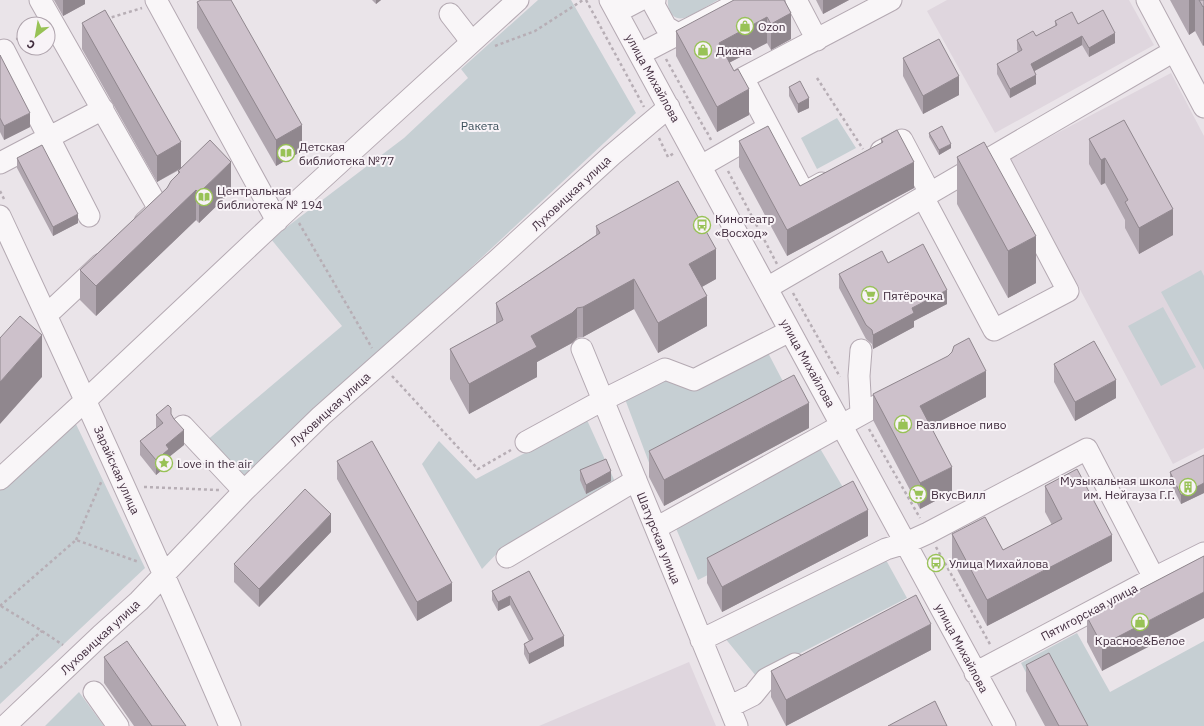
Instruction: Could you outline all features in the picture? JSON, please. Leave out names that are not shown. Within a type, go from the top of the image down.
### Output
[{"type":"street","points":[[40,0],[159,209],[131,235]]},
{"type":"street","points":[[0,479],[284,214],[518,0]]},
{"type":"street","points":[[614,6],[640,0]]},
{"type":"street","points":[[655,0],[654,5],[666,27],[678,34]]},
{"type":"street","points":[[640,54],[744,0]]},
{"type":"street","points":[[796,0],[817,40]]},
{"type":"street","points":[[836,175],[804,193],[743,78],[891,0]]},
{"type":"street","points":[[1146,0],[1204,107]]},
{"type":"street","points":[[157,2],[284,214]]},
{"type":"street","name":"улица Михайлова","points":[[614,6],[906,543],[923,596],[975,673],[1005,726]]},
{"type":"street","points":[[450,14],[471,42]]},
{"type":"street","points":[[4,50],[89,216]]},
{"type":"street","points":[[767,288],[1174,51]]},
{"type":"street","name":"Луховицкая улица","points":[[5,726],[139,601],[244,491],[321,416],[496,261],[612,155],[669,107]]},
{"type":"street","points":[[0,163],[102,109]]},
{"type":"street","points":[[701,166],[769,127]]},
{"type":"street","points":[[866,160],[902,140],[927,195],[994,330],[1068,291],[996,155]]},
{"type":"street","name":"Зарайская улица","points":[[0,216],[86,400],[230,726]]},
{"type":"street","points":[[46,314],[115,251]]},
{"type":"street","points":[[526,442],[603,400],[665,370],[694,380],[790,331]]},
{"type":"street","name":"Шатурская улица","points":[[582,349],[733,717]]},
{"type":"street","points":[[861,350],[859,376],[861,413]]},
{"type":"street","points":[[656,528],[861,413],[915,385]]},
{"type":"street","points":[[183,426],[244,491]]},
{"type":"street","points":[[701,640],[886,549],[906,543],[928,533],[1087,449],[1154,578]]},
{"type":"street","points":[[507,557],[636,480]]},
{"type":"street","name":"Пятигорская улица","points":[[975,673],[1204,553]]},
{"type":"street","points":[[733,717],[766,679],[808,657]]},
{"type":"street","points":[[94,692],[118,726]]},
{"type":"path","points":[[494,46],[535,31],[583,0]]},
{"type":"path","points":[[105,20],[157,2]]},
{"type":"path","points":[[817,78],[866,160]]},
{"type":"path","points":[[284,214],[381,363],[478,469],[526,442]]},
{"type":"path","points":[[63,645],[0,606],[76,540],[104,476],[108,483]]},
{"type":"path","points":[[136,487],[244,491]]},
{"type":"path","points":[[76,540],[140,563]]},
{"type":"path","points":[[0,668],[42,631]]},
{"type":"shaded area","points":[[947,0],[1129,0],[1154,45],[995,133],[927,11]]},
{"type":"shaded area","points":[[1171,73],[1204,136],[1204,448],[1173,464],[1010,158]]},
{"type":"shaded area","points":[[689,662],[716,726],[539,726]]},
{"type":"green space","name":"Ракета","points":[[538,0],[571,0],[636,113],[243,481],[205,442],[342,326],[271,239],[404,138],[468,78],[461,69]]},
{"type":"green space","points":[[668,0],[718,0],[692,15],[684,18],[676,18],[669,10]]},
{"type":"green space","points":[[837,118],[856,148],[817,169],[801,138]]},
{"type":"green space","points":[[1201,270],[1204,276],[1204,370],[1161,292]]},
{"type":"green space","points":[[1163,307],[1196,367],[1161,386],[1128,326]]},
{"type":"green space","points":[[766,349],[789,393],[651,468],[625,399],[661,379]]},
{"type":"green space","points":[[74,420],[145,568],[0,704],[0,485]]},
{"type":"green space","points":[[587,420],[616,484],[503,547],[482,569],[422,464],[439,441],[476,479]]},
{"type":"green space","points":[[818,445],[851,501],[698,580],[675,526]]},
{"type":"green space","points":[[886,560],[907,598],[756,676],[724,637]]},
{"type":"green space","points":[[1077,633],[1110,692],[1204,641],[1204,726],[1084,726],[1031,682],[1021,663]]},
{"type":"green space","points":[[79,692],[104,726],[45,726]]},
{"type":"building","points":[[201,0],[231,0],[302,125],[276,140],[197,2]]},
{"type":"building","points":[[734,0],[784,0],[791,13],[771,24],[767,17],[719,43],[734,71],[738,69],[749,89],[717,107],[676,31]]},
{"type":"building","points":[[1199,0],[1204,0],[1203,7]]},
{"type":"building","points":[[105,10],[181,142],[157,156],[82,23]]},
{"type":"building","points":[[1103,10],[1115,33],[1089,48],[1082,36],[1031,64],[1036,75],[1010,89],[997,64],[1022,50],[1017,40],[1033,31],[1036,36],[1057,25],[1055,21],[1072,12],[1078,24]]},
{"type":"building","points":[[939,39],[959,76],[923,96],[903,58]]},
{"type":"building","points":[[0,55],[30,113],[4,126],[0,118]]},
{"type":"building","points":[[800,81],[809,98],[798,104],[789,87]]},
{"type":"building","points":[[1124,120],[1173,209],[1139,228],[1125,202],[1128,200],[1105,158],[1101,160],[1089,139]]},
{"type":"building","points":[[768,126],[800,186],[883,142],[881,139],[897,130],[914,162],[787,230],[739,141]]},
{"type":"building","points":[[942,126],[951,144],[939,150],[929,133]]},
{"type":"building","points":[[210,140],[231,162],[199,193],[196,190],[96,286],[80,270],[167,188],[171,181],[180,172],[178,171]]},
{"type":"building","points":[[984,142],[1036,236],[1008,251],[957,157]]},
{"type":"building","points":[[42,145],[78,214],[53,227],[17,158]]},
{"type":"building","points":[[678,181],[716,249],[689,264],[707,296],[658,323],[634,279],[583,307],[577,308],[572,313],[531,336],[537,347],[469,384],[450,349],[503,320],[496,303],[600,233],[596,226]]},
{"type":"building","points":[[923,244],[947,290],[912,308],[914,313],[873,335],[872,330],[866,325],[839,274],[882,251],[888,263]]},
{"type":"building","points":[[20,316],[42,335],[0,382],[0,338]]},
{"type":"building","points":[[969,338],[986,371],[920,406],[952,467],[920,483],[873,394],[948,356],[952,352],[954,346]]},
{"type":"building","points":[[1094,341],[1116,380],[1075,402],[1054,364]]},
{"type":"building","points":[[794,375],[809,403],[664,480],[649,451]]},
{"type":"building","points":[[168,405],[171,408],[171,414],[174,419],[184,430],[166,445],[169,449],[156,460],[140,441],[163,423],[156,415]]},
{"type":"building","points":[[372,441],[452,583],[417,602],[337,461]]},
{"type":"building","name":"Музыкальная школа им. Нейгауза Г.Г.","points":[[1204,455],[1204,483],[1181,495],[1170,472]]},
{"type":"building","points":[[606,459],[611,471],[586,485],[580,470]]},
{"type":"building","points":[[1077,469],[1112,535],[987,600],[952,534],[985,517],[1003,550],[1062,519],[1045,486]]},
{"type":"building","points":[[853,481],[868,510],[722,587],[707,558]]},
{"type":"building","points":[[305,489],[331,514],[259,589],[234,564]]},
{"type":"building","points":[[1204,556],[1204,592],[1102,645],[1087,617]]},
{"type":"building","points":[[529,571],[564,636],[529,654],[524,644],[533,639],[510,596],[498,602],[492,591]]},
{"type":"building","points":[[916,595],[931,624],[786,700],[771,671]]},
{"type":"building","points":[[127,641],[186,726],[152,726],[104,657]]},
{"type":"building","points":[[1049,653],[1088,726],[1059,726],[1026,665]]},
{"type":"building","points":[[935,701],[947,726],[888,726]]},
{"type":"place","name":"Ozon","points":[[745,26]]},
{"type":"place","name":"Диана","points":[[703,50]]},
{"type":"place","name":"Детская библиотека №77","points":[[286,153]]},
{"type":"place","name":"Центральная библиотека № 194","points":[[204,197]]},
{"type":"place","name":"Кинотеатр «Восход»","points":[[702,225]]},
{"type":"place","name":"Пятёрочка","points":[[870,295]]},
{"type":"place","name":"Разливное пиво","points":[[903,424]]},
{"type":"place","name":"Love in the air","points":[[164,463]]},
{"type":"place","name":"Музыкальная школа им. Нейгауза Г.Г.","points":[[1188,487]]},
{"type":"place","name":"ВкусВилл","points":[[918,494]]},
{"type":"place","name":"Улица Михайлова","points":[[936,563]]},
{"type":"place","name":"Красное&Белое","points":[[1140,622]]}]
